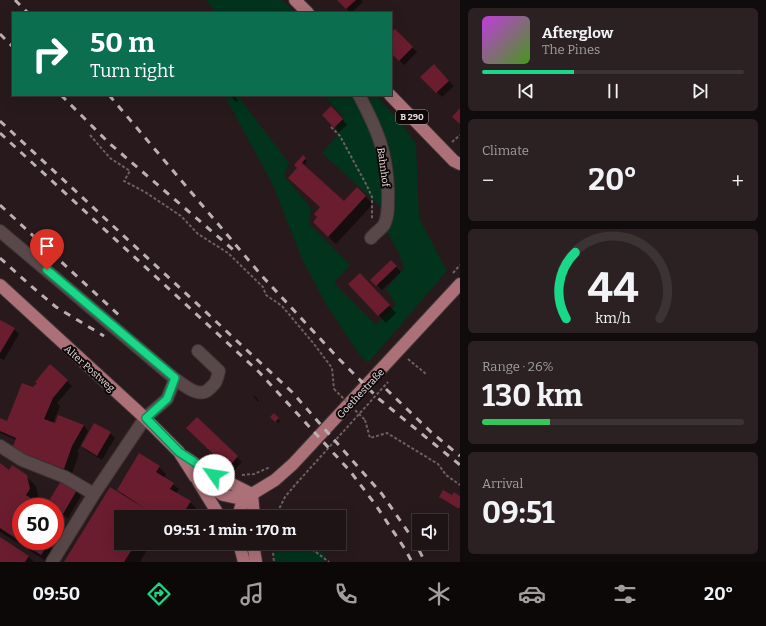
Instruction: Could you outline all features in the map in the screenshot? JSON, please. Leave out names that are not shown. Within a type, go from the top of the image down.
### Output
[{"type":"main road","points":[[295,0],[307,12]]},
{"type":"main road","name":"B 290","points":[[391,96],[457,163],[460,173]]},
{"type":"main road","name":"Goethestraße","points":[[252,494],[275,480],[294,464],[460,284]]},
{"type":"main road","name":"Alter Postweg","points":[[0,287],[146,418],[179,452],[206,471],[252,494]]},
{"type":"main road","name":"Alter Postweg","points":[[179,452],[195,477],[223,495],[237,498],[252,494]]},
{"type":"main road","points":[[195,477],[216,510]]},
{"type":"main road","points":[[240,510],[241,506],[252,494]]},
{"type":"main road","points":[[252,494],[253,510]]},
{"type":"main road","points":[[238,550],[244,561]]},
{"type":"main road","points":[[241,550],[244,561]]},
{"type":"main road","points":[[253,550],[256,562]]},
{"type":"street","name":"Bahnhof","points":[[359,96],[373,122],[382,146],[388,176],[388,206],[384,225],[370,238]]},
{"type":"street","points":[[0,231],[175,378],[198,393],[204,393],[216,384],[219,371],[198,352]]},
{"type":"street","points":[[52,562],[94,494],[146,418],[167,399],[175,378]]},
{"type":"street","points":[[0,446],[22,460],[65,477],[94,494]]},
{"type":"path","points":[[331,127],[340,136],[372,197],[373,213],[370,238]]},
{"type":"path","points":[[90,136],[110,158],[130,171],[124,181],[145,192],[181,216],[198,234],[228,253],[263,287],[266,295],[282,306],[332,368],[334,389],[365,420],[370,438],[387,433],[438,464],[446,475],[460,485]]},
{"type":"path","points":[[408,359],[426,374]]},
{"type":"path","points":[[278,510],[285,497],[295,485],[392,377]]},
{"type":"path","points":[[273,550],[274,562]]},
{"type":"path","points":[[313,550],[329,562]]},
{"type":"green space","points":[[206,0],[282,0],[294,12],[216,12]]},
{"type":"green space","points":[[225,96],[238,96],[289,163],[284,176],[311,208],[309,224],[350,265],[334,283],[376,325],[396,305],[386,289],[404,268],[398,251],[386,230],[381,207],[322,153],[340,132],[336,128],[345,119],[324,96],[377,96],[399,121],[416,144],[419,218],[447,271],[368,363],[359,354],[327,306],[302,259],[272,183]]},
{"type":"green space","points":[[273,550],[320,550],[326,555],[323,562],[274,562]]},
{"type":"building","points":[[337,0],[356,0],[346,9]]},
{"type":"building","points":[[395,29],[413,47],[399,61],[392,54],[392,31]]},
{"type":"building","points":[[434,64],[449,81],[436,93],[420,77]]},
{"type":"building","points":[[331,106],[343,119],[334,128],[322,115]]},
{"type":"building","points":[[460,108],[460,124],[452,117]]},
{"type":"building","points":[[303,155],[306,158],[302,163],[344,201],[357,187],[366,196],[328,237],[313,222],[317,217],[314,214],[320,207],[288,178],[297,168],[294,165]]},
{"type":"building","points":[[391,260],[397,266],[376,286],[370,280]]},
{"type":"building","points":[[360,273],[390,305],[378,316],[348,284]]},
{"type":"building","points":[[0,320],[15,328],[0,353]]},
{"type":"building","points":[[50,364],[68,380],[53,398],[44,419],[55,423],[58,415],[84,425],[72,446],[64,469],[12,449],[16,438],[0,431],[0,418],[7,421],[22,383],[33,387],[37,383],[35,382]]},
{"type":"building","points":[[274,413],[279,418],[275,422],[270,417]]},
{"type":"building","points":[[197,417],[238,456],[228,468],[186,428]]},
{"type":"building","points":[[94,423],[111,432],[97,456],[81,446]]},
{"type":"building","points":[[139,453],[160,466],[156,472],[174,483],[170,489],[191,501],[185,510],[147,510],[117,490]]},
{"type":"building","points":[[0,463],[9,470],[12,465],[27,475],[30,489],[26,495],[30,498],[12,498],[12,536],[0,528]]},
{"type":"building","points":[[61,481],[77,490],[64,512],[64,498],[51,498]]},
{"type":"building","points":[[110,487],[147,510],[114,510],[114,550],[132,550],[124,562],[64,562]]},
{"type":"building","points":[[443,490],[452,495],[454,492],[460,496],[459,509],[439,497]]},
{"type":"building","points":[[0,537],[12,545],[12,550],[20,550],[29,556],[25,562],[0,562]]},
{"type":"building","points":[[33,550],[44,550],[41,555]]},
{"type":"railway","points":[[15,0],[27,12]]},
{"type":"railway","points":[[0,34],[12,46]]},
{"type":"railway","points":[[62,96],[109,143],[237,253]]},
{"type":"railway","points":[[110,96],[262,276],[339,359],[379,399],[460,465]]},
{"type":"railway","points":[[0,121],[292,392],[382,494],[415,542],[425,562]]},
{"type":"railway","points":[[0,133],[259,372],[350,471],[375,504],[412,562]]},
{"type":"railway","points":[[0,205],[122,318]]},
{"type":"railway","points":[[0,258],[56,307],[104,336]]},
{"type":"railway","points":[[386,389],[431,432],[460,456]]},
{"type":"route","points":[[47,270],[175,378],[167,399],[146,418],[179,452],[214,475]]}]
